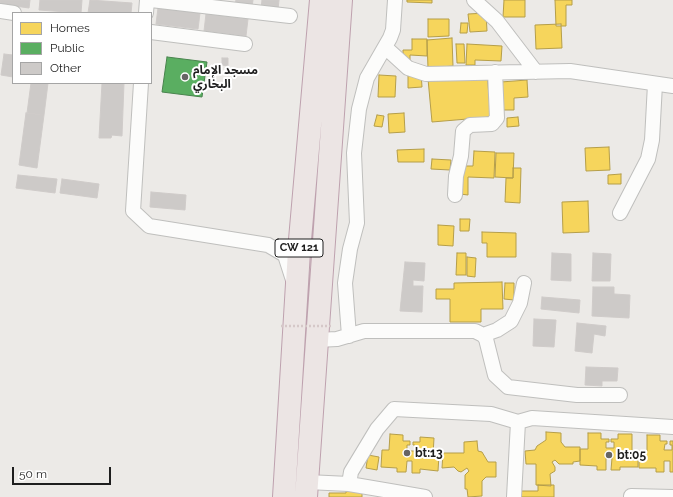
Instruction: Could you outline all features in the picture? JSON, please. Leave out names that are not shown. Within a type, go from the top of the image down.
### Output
[{"type":"highway","name":"CW 121","points":[[284,497],[296,292],[321,0]]},
{"type":"highway","points":[[306,490],[325,333],[341,0]]},
{"type":"street","points":[[146,12],[148,0]]},
{"type":"street","points":[[151,0],[290,16]]},
{"type":"street","points":[[349,336],[345,283],[350,249],[357,223],[354,153],[360,109],[367,78],[393,30],[395,0]]},
{"type":"street","points":[[474,0],[497,21],[536,72]]},
{"type":"street","points":[[0,11],[12,13]]},
{"type":"street","points":[[152,32],[246,44]]},
{"type":"street","points":[[385,47],[408,68],[426,74],[582,72],[673,86]]},
{"type":"street","points":[[455,195],[456,176],[462,151],[463,131],[470,125],[492,124],[497,118],[495,72]]},
{"type":"street","points":[[141,84],[133,211],[150,226],[268,245],[285,255],[296,292]]},
{"type":"street","points":[[620,213],[648,159],[652,140],[655,84]]},
{"type":"street","points":[[483,335],[496,330],[511,321],[520,303],[524,283]]},
{"type":"street","points":[[325,333],[337,340],[368,331],[470,330],[479,332],[483,335],[495,375],[508,387],[577,395],[620,395]]},
{"type":"street","points":[[349,484],[351,472],[377,429],[394,409],[491,414],[518,422],[532,418],[673,427]]},
{"type":"street","points":[[514,497],[518,422]]},
{"type":"street","points":[[306,490],[349,484],[425,497]]},
{"type":"street","points":[[631,496],[673,497]]},
{"type":"path","points":[[281,326],[325,333]]},
{"type":"building: Homes","points":[[407,0],[432,0],[432,3],[407,2]]},
{"type":"building: Homes","points":[[504,0],[525,0],[525,17],[503,17]]},
{"type":"building: Homes","points":[[555,0],[572,0],[572,5],[566,5],[566,26],[556,26]]},
{"type":"building: Homes","points":[[486,13],[487,31],[470,32],[468,14]]},
{"type":"building: Homes","points":[[428,19],[449,19],[449,36],[428,37]]},
{"type":"building: Homes","points":[[461,23],[468,23],[467,33],[460,33]]},
{"type":"building: Homes","points":[[561,24],[562,48],[536,49],[535,25]]},
{"type":"building: Homes","points":[[452,38],[453,66],[428,68],[427,40]]},
{"type":"building: Homes","points":[[412,39],[427,39],[427,56],[410,55],[410,64],[403,63],[403,50],[412,50]]},
{"type":"building: Homes","points":[[456,44],[464,44],[465,63],[457,63]]},
{"type":"building: Homes","points":[[467,44],[502,46],[501,61],[475,60],[475,65],[466,65]]},
{"type":"building: Homes","points":[[421,72],[422,87],[408,88],[408,73]]},
{"type":"building: Homes","points":[[487,74],[491,117],[432,122],[428,79]]},
{"type":"building: Homes","points":[[379,75],[396,76],[395,97],[378,97]]},
{"type":"building: Homes","points":[[527,80],[528,97],[514,98],[514,110],[502,110],[501,82]]},
{"type":"building: Homes","points":[[404,113],[405,132],[389,133],[388,114]]},
{"type":"building: Homes","points":[[377,115],[384,116],[382,127],[374,126]]},
{"type":"building: Homes","points":[[518,117],[519,126],[507,127],[507,118]]},
{"type":"building: Homes","points":[[609,147],[610,170],[586,171],[585,148]]},
{"type":"building: Homes","points":[[424,149],[424,162],[398,162],[397,150]]},
{"type":"building: Homes","points":[[474,151],[495,152],[494,178],[468,177],[468,195],[460,194],[461,166],[473,166]]},
{"type":"building: Homes","points":[[496,153],[514,153],[513,178],[495,177]]},
{"type":"building: Homes","points":[[432,159],[451,160],[450,170],[431,169]]},
{"type":"building: Homes","points":[[513,168],[521,168],[520,203],[505,202],[506,178],[513,178]]},
{"type":"building: Homes","points":[[621,174],[621,184],[608,184],[608,175]]},
{"type":"building: Homes","points":[[588,201],[589,232],[563,233],[562,202]]},
{"type":"building: Homes","points":[[460,219],[470,219],[469,231],[460,231]]},
{"type":"building: Homes","points":[[438,225],[454,226],[453,246],[438,245]]},
{"type":"building: Homes","points":[[482,232],[516,233],[516,257],[487,257],[487,243],[482,243]]},
{"type":"building: Homes","points":[[457,253],[466,253],[466,275],[456,275]]},
{"type":"building: Homes","points":[[467,257],[476,258],[475,277],[467,276]]},
{"type":"building: Homes","points":[[502,282],[503,309],[481,309],[481,322],[450,322],[450,299],[436,299],[436,289],[454,289],[454,283]]},
{"type":"building: Homes","points":[[505,283],[514,283],[514,300],[504,299]]},
{"type":"building: Homes","points":[[546,432],[561,433],[561,442],[565,447],[580,447],[580,461],[573,462],[573,464],[559,464],[555,460],[552,462],[555,467],[555,471],[550,474],[551,486],[536,485],[536,464],[526,464],[525,451],[535,450],[537,446],[546,440]]},
{"type":"building: Homes","name":"bt:05","points":[[588,433],[601,433],[601,439],[609,439],[609,442],[606,442],[606,448],[614,448],[614,442],[611,442],[611,439],[618,439],[618,434],[632,434],[632,451],[638,451],[638,467],[620,467],[620,470],[611,470],[612,458],[606,458],[606,470],[597,470],[597,466],[580,465],[580,449],[588,449]]},
{"type":"building: Homes","name":"bt:13","points":[[390,434],[403,435],[403,441],[410,441],[410,445],[407,445],[407,451],[415,451],[415,445],[413,445],[413,442],[420,442],[420,437],[434,438],[433,455],[439,455],[438,471],[420,469],[420,473],[412,473],[412,461],[407,461],[406,472],[397,472],[397,468],[381,467],[382,450],[389,450]]},
{"type":"building: Homes","points":[[647,435],[660,435],[660,441],[667,441],[664,450],[672,450],[670,441],[673,441],[673,472],[670,472],[670,461],[664,461],[664,472],[656,472],[656,468],[639,468],[639,451],[647,451]]},
{"type":"building: Homes","points":[[477,441],[478,451],[482,452],[488,462],[496,462],[496,477],[486,477],[482,481],[482,496],[468,497],[467,489],[465,489],[465,475],[469,471],[467,468],[461,472],[454,467],[442,468],[443,453],[464,453],[464,442]]},
{"type":"building: Homes","points":[[368,455],[379,457],[377,470],[366,468]]},
{"type":"building: Homes","points":[[538,485],[554,485],[554,497],[521,497],[521,491],[538,491]]},
{"type":"building: Homes","points":[[346,487],[362,487],[362,497],[329,497],[329,493],[346,493]]},
{"type":"building: Public","name":"مسجد الإمام البخاري","points":[[167,57],[207,62],[202,97],[162,92]]},
{"type":"building: Other","points":[[0,0],[30,0],[29,8],[0,4]]},
{"type":"building: Other","points":[[40,0],[82,0],[81,12],[39,10]]},
{"type":"building: Other","points":[[90,0],[132,3],[131,12],[88,12]]},
{"type":"building: Other","points":[[236,0],[253,0],[252,7],[235,5]]},
{"type":"building: Other","points":[[262,0],[279,0],[278,10],[261,8]]},
{"type":"building: Other","points":[[158,8],[200,13],[198,29],[156,24]]},
{"type":"building: Other","points":[[206,14],[248,19],[246,36],[204,31]]},
{"type":"building: Other","points":[[4,54],[12,55],[12,77],[1,75]]},
{"type":"building: Other","points":[[222,58],[228,58],[228,66],[222,65]]},
{"type":"building: Other","points":[[31,84],[48,84],[44,115],[27,113]]},
{"type":"building: Other","points":[[102,84],[124,84],[122,136],[112,135],[111,138],[99,138]]},
{"type":"building: Other","points":[[26,113],[44,115],[37,168],[19,165]]},
{"type":"building: Other","points":[[18,175],[57,179],[55,193],[16,188]]},
{"type":"building: Other","points":[[62,179],[99,184],[97,198],[60,193]]},
{"type":"building: Other","points":[[151,192],[186,195],[185,210],[150,207]]},
{"type":"building: Other","points":[[552,253],[571,254],[571,281],[551,280]]},
{"type":"building: Other","points":[[593,253],[611,254],[610,281],[592,281]]},
{"type":"building: Other","points":[[405,262],[425,263],[424,281],[413,280],[413,286],[423,286],[422,312],[400,311]]},
{"type":"building: Other","points":[[593,287],[614,287],[614,294],[630,295],[629,318],[592,316]]},
{"type":"building: Other","points":[[542,297],[580,300],[579,313],[541,309]]},
{"type":"building: Other","points":[[534,319],[556,320],[554,347],[533,346]]},
{"type":"building: Other","points":[[577,323],[606,326],[605,336],[594,334],[592,353],[575,351]]},
{"type":"building: Other","points":[[586,367],[618,368],[617,381],[602,381],[602,386],[585,385]]},
{"type":"place","name":"مسجد الإمام البخاري","points":[[185,77]]},
{"type":"place","name":"bt:13","points":[[407,453]]},
{"type":"place","name":"bt:05","points":[[609,455]]}]
